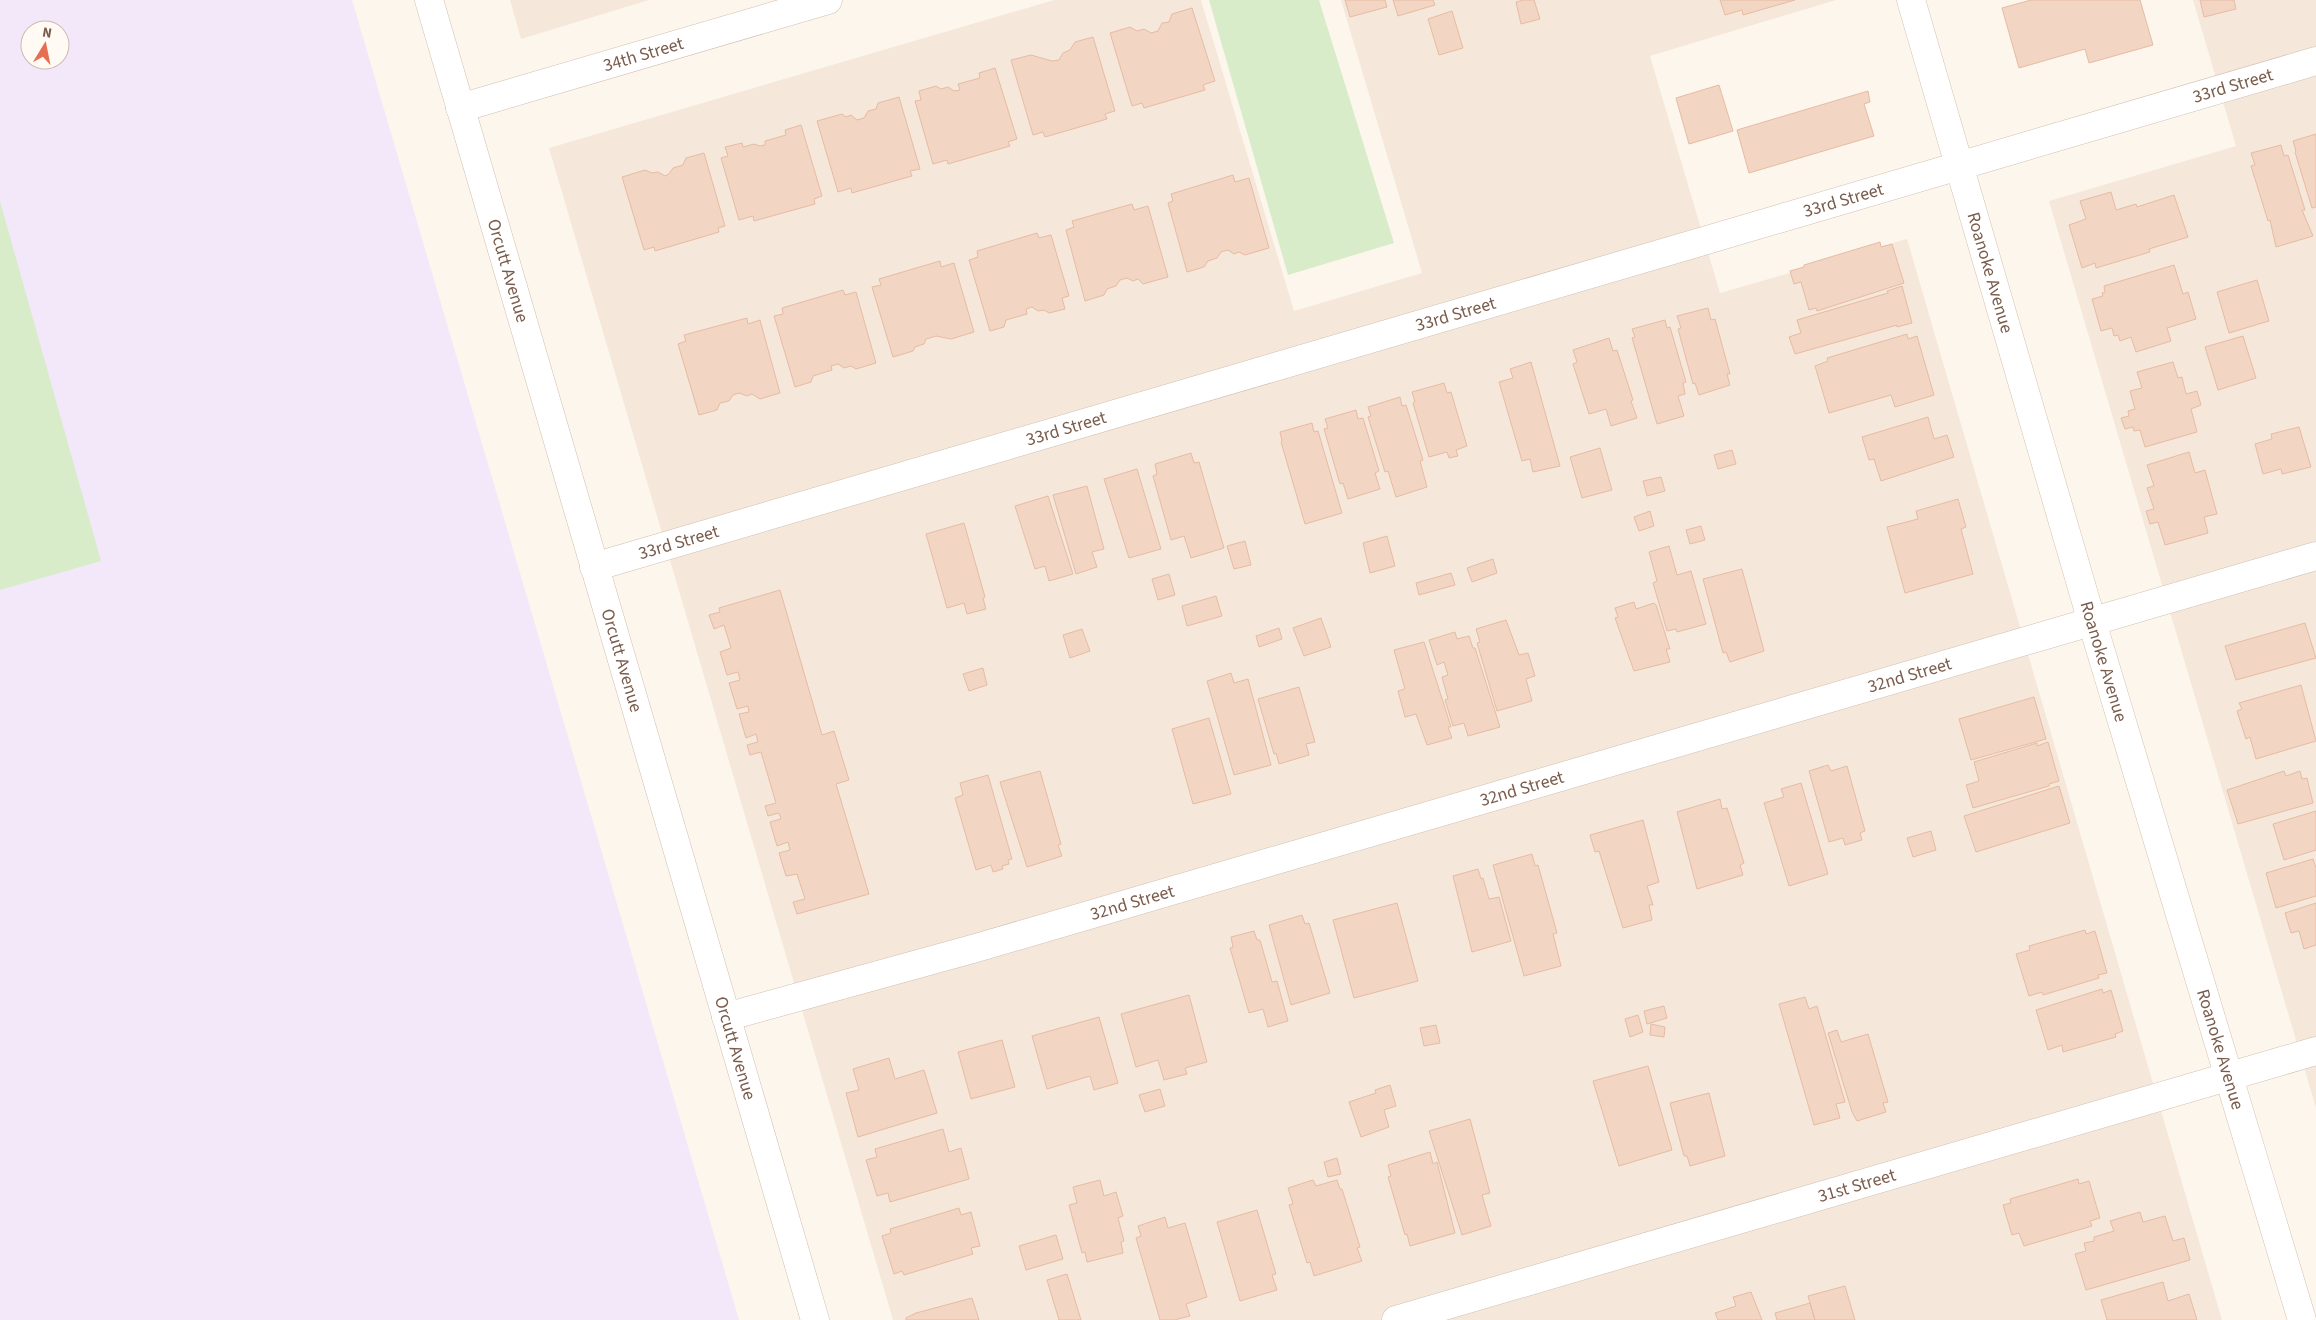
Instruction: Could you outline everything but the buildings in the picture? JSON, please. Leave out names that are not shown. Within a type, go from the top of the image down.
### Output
[{"type":"street","name":"Orcutt Avenue","points":[[429,0],[815,1320]]},
{"type":"street","name":"34th Street","points":[[460,108],[828,0]]},
{"type":"street","name":"Roanoke Avenue","points":[[1911,0],[2092,622],[2302,1320]]},
{"type":"street","name":"33rd Street","points":[[594,567],[2316,61]]},
{"type":"street","name":"32nd Street","points":[[726,1017],[976,948],[2316,556]]},
{"type":"street","name":"31st Street","points":[[1396,1320],[2316,1051]]},
{"type":"shaded area","points":[[0,0],[352,0],[739,1320],[0,1320]]},
{"type":"shaded area","points":[[510,0],[649,0],[521,39]]},
{"type":"shaded area","points":[[1054,0],[1201,0],[1294,311],[1422,273],[1341,0],[1836,0],[1650,56],[1720,293],[1907,239],[2222,1320],[893,1320],[549,148]]},
{"type":"shaded area","points":[[2193,0],[2316,0],[2316,1108],[2049,201],[2236,146]]},
{"type":"green space","points":[[1209,0],[1319,0],[1394,243],[1288,275]]},
{"type":"green space","points":[[0,201],[101,561],[0,590]]}]
